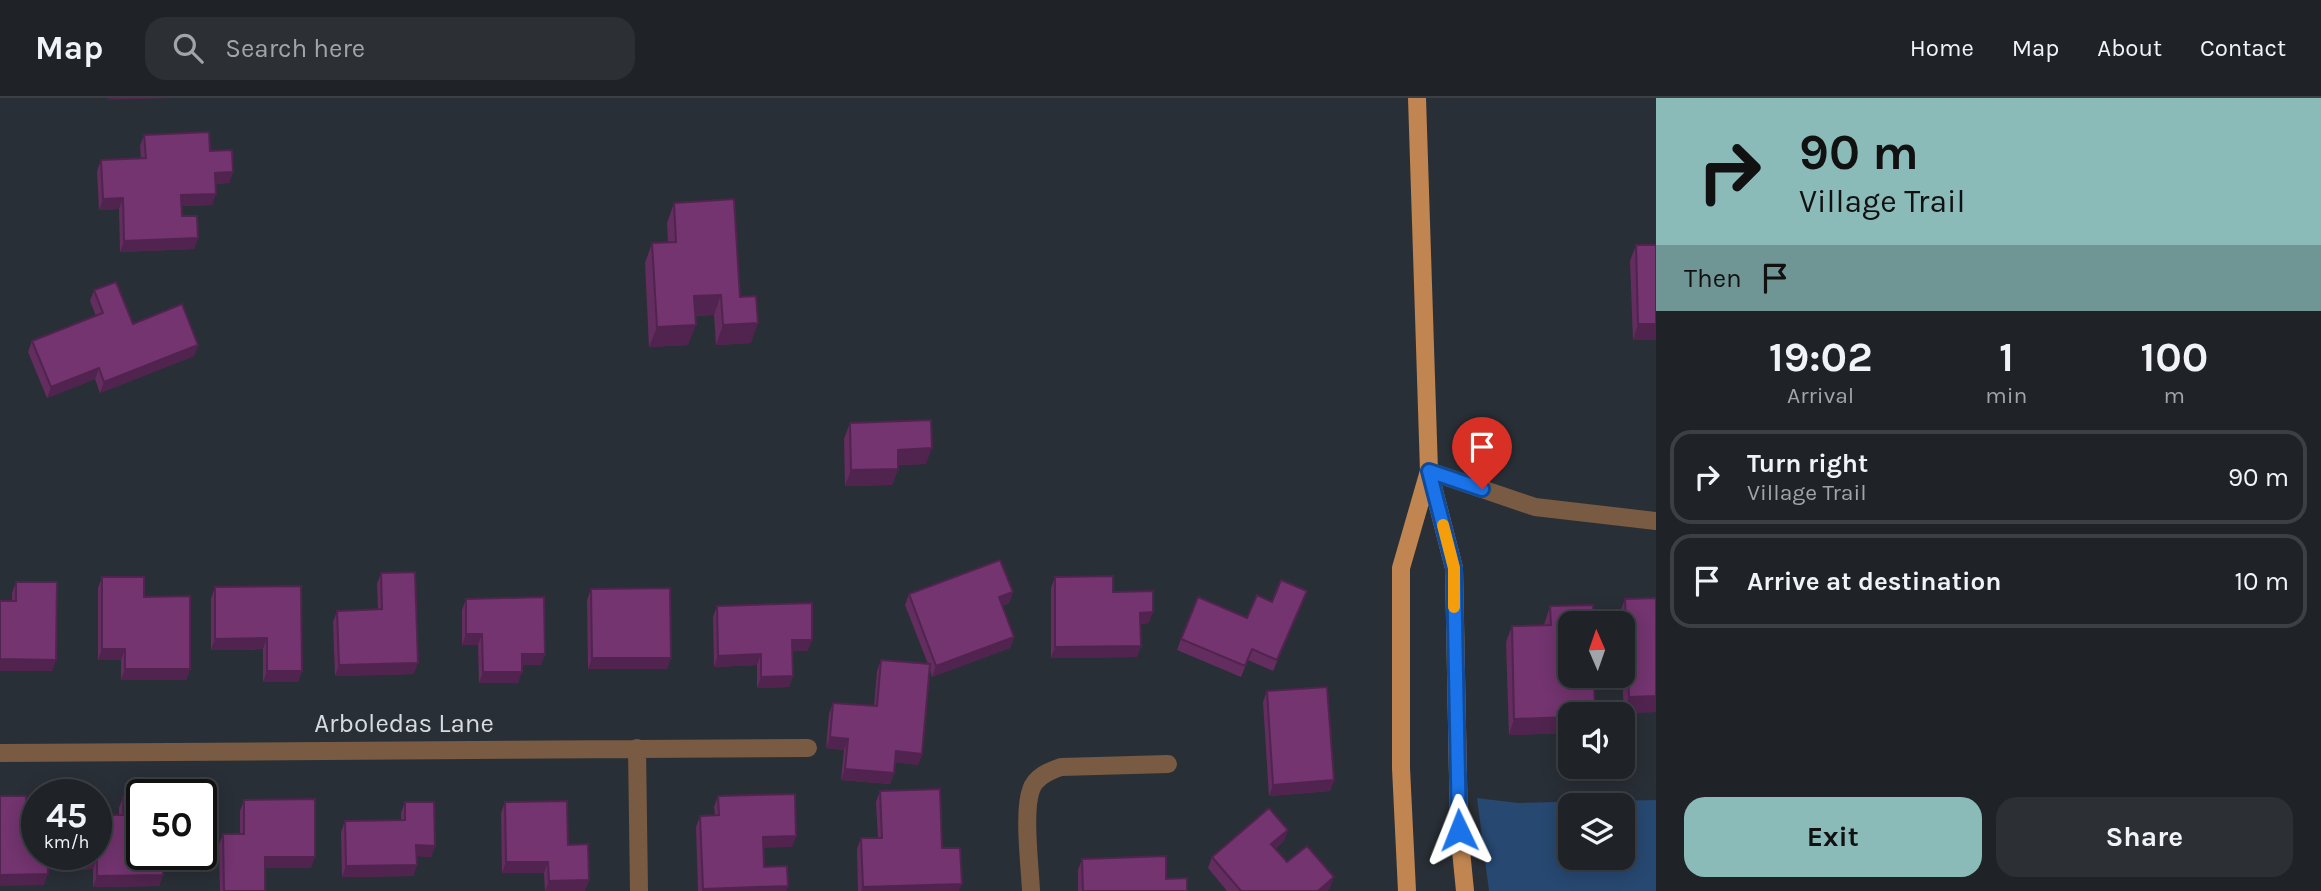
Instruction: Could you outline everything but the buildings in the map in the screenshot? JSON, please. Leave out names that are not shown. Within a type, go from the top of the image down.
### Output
[{"type":"main road","points":[[1417,98],[1429,471],[1454,568],[1459,830],[1465,891]]},
{"type":"main road","points":[[1407,891],[1400,743],[1401,568],[1429,471]]},
{"type":"street","points":[[1429,471],[1535,507],[1656,521]]},
{"type":"street","points":[[637,748],[639,891]]},
{"type":"street","name":"Arboledas Lane","points":[[0,752],[808,748]]},
{"type":"street","points":[[1031,891],[1028,807],[1031,789],[1046,772],[1061,767],[1168,764]]},
{"type":"shaded area","points":[[1477,798],[1518,803],[1558,802],[1558,870],[1635,870],[1635,800],[1656,800],[1656,891],[1489,891]]},
{"type":"slow traffic","points":[[1443,525],[1454,568],[1454,607]]},
{"type":"route","points":[[1459,830],[1454,568],[1429,471],[1482,489]]}]
